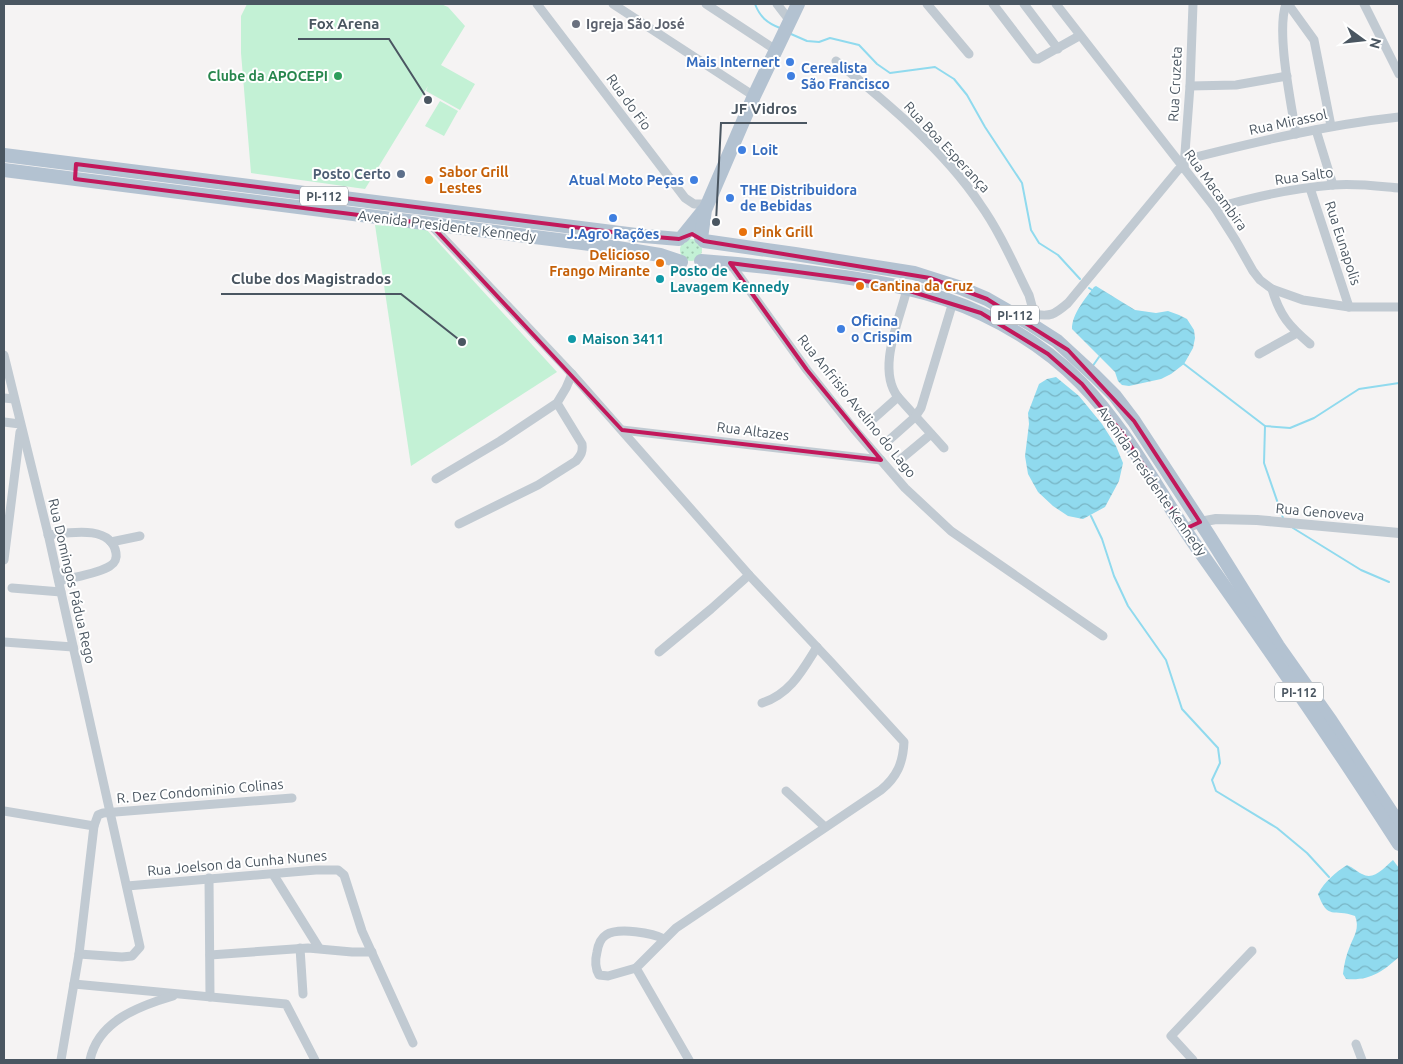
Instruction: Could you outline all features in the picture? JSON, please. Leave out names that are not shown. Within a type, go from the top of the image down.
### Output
[{"type":"main road","points":[[681,262],[675,249],[681,237],[706,207],[754,96],[798,4]]},
{"type":"main road","name":"Avenida Presidente Kennedy","points":[[4,155],[644,236],[681,237],[692,234],[702,240],[914,273],[961,288],[1032,320],[1095,376],[1115,396],[1134,421],[1278,646],[1331,721],[1399,824]]},
{"type":"main road","points":[[75,179],[77,172],[76,164]]},
{"type":"main road","name":"Avenida Presidente Kennedy","points":[[4,170],[642,252],[691,265],[701,261],[730,262],[843,277],[907,289],[953,302],[989,318],[1029,341],[1059,363],[1082,384],[1123,434],[1185,529],[1256,629],[1399,844]]},
{"type":"main road","points":[[701,261],[706,252],[702,240],[706,207]]},
{"type":"main road","points":[[476,230],[478,215]]},
{"type":"street","name":"Rua do Fio","points":[[537,4],[685,198],[694,204],[706,207]]},
{"type":"street","points":[[613,4],[754,96]]},
{"type":"street","points":[[706,4],[776,50]]},
{"type":"street","points":[[777,4],[790,21]]},
{"type":"street","points":[[927,4],[969,54]]},
{"type":"street","points":[[993,4],[1035,59],[1079,36]]},
{"type":"street","points":[[1024,4],[1058,48]]},
{"type":"street","name":"Rua Macambira","points":[[1056,4],[1079,36],[1184,163],[1260,280],[1272,289],[1303,300],[1349,307],[1399,307]]},
{"type":"street","name":"Rua Cruzeta","points":[[1184,163],[1190,86],[1193,4]]},
{"type":"street","points":[[1287,4],[1283,16],[1287,76],[1296,134]]},
{"type":"street","points":[[1287,4],[1314,40],[1331,126]]},
{"type":"street","points":[[1364,4],[1399,74]]},
{"type":"street","name":"Rua Boa Esperança","points":[[836,61],[897,112],[973,194],[990,218],[1029,295],[1032,320]]},
{"type":"street","points":[[1190,86],[1236,86],[1287,76]]},
{"type":"street","name":"Rua Mirassol","points":[[1184,163],[1331,126],[1399,118]]},
{"type":"street","points":[[1316,130],[1333,185]]},
{"type":"street","points":[[1032,320],[1051,316],[1068,303],[1184,163]]},
{"type":"street","name":"Rua Salto","points":[[1214,208],[1249,199],[1333,185],[1364,184],[1399,188]]},
{"type":"street","name":"Rua Eunapolis","points":[[1310,188],[1349,307]]},
{"type":"street","points":[[430,224],[572,374],[749,575],[904,742],[904,752],[899,769],[892,782],[676,928],[636,968],[608,976],[599,975],[596,965],[596,954],[602,939],[606,935],[620,932],[651,934],[664,939]]},
{"type":"street","name":"Rua Anfrisio Avelino do Lago","points":[[730,262],[807,370],[905,488],[951,531],[1103,636]]},
{"type":"street","points":[[907,289],[890,349],[891,383],[893,391],[944,448]]},
{"type":"street","points":[[1272,289],[1280,313],[1297,333],[1310,344]]},
{"type":"street","points":[[888,441],[915,417],[923,404],[953,302]]},
{"type":"street","points":[[1259,354],[1297,333]]},
{"type":"street","name":"Rua Domingos Pádua Rego","points":[[4,355],[48,535],[128,886],[140,947],[132,956],[78,954]]},
{"type":"street","points":[[436,479],[500,441],[557,403],[572,374]]},
{"type":"street","points":[[870,422],[898,397]]},
{"type":"street","points":[[4,398],[14,399]]},
{"type":"street","points":[[459,524],[538,485],[576,461],[582,452],[582,444],[557,403]]},
{"type":"street","points":[[4,422],[21,426],[4,555]]},
{"type":"street","name":"Rua Altazes","points":[[622,430],[881,460]]},
{"type":"street","points":[[901,459],[931,434]]},
{"type":"street","points":[[15,475],[32,473]]},
{"type":"street","name":"Rua Genoveva","points":[[1185,529],[1200,522],[1216,518],[1399,533]]},
{"type":"street","points":[[48,535],[74,532],[93,533],[111,542],[140,536]]},
{"type":"street","points":[[58,581],[84,576],[110,566],[116,561],[116,554],[111,542]]},
{"type":"street","points":[[659,652],[749,575]]},
{"type":"street","points":[[12,588],[61,592]]},
{"type":"street","points":[[4,642],[73,647]]},
{"type":"street","points":[[762,703],[781,695],[817,647]]},
{"type":"street","points":[[786,792],[825,827]]},
{"type":"street","name":"R. Dez Condominio Colinas","points":[[111,813],[292,798]]},
{"type":"street","points":[[4,811],[94,826]]},
{"type":"street","points":[[61,1060],[74,984],[94,826],[98,815],[111,813]]},
{"type":"street","name":"Rua Joelson da Cunha Nunes","points":[[128,886],[335,869],[342,872],[362,930],[413,1043]]},
{"type":"street","points":[[273,874],[320,948]]},
{"type":"street","points":[[209,878],[210,997]]},
{"type":"street","points":[[210,955],[300,948],[320,948],[359,953],[372,952]]},
{"type":"street","points":[[300,948],[303,994]]},
{"type":"street","points":[[1193,1060],[1170,1036],[1252,950]]},
{"type":"street","points":[[636,968],[689,1060]]},
{"type":"street","points":[[74,984],[286,1004],[315,1060]]},
{"type":"street","points":[[90,1060],[98,1041],[110,1026],[127,1012],[178,994]]},
{"type":"street","points":[[1356,1044],[1362,1060]]},
{"type":"highlighted area","points":[[76,164],[644,236],[679,239],[692,234],[704,241],[930,278],[987,299],[1068,350],[1134,421],[1200,522],[1185,529],[1123,434],[1082,384],[1048,354],[981,313],[887,284],[730,263],[807,370],[881,460],[622,430],[430,224],[75,179]]},
{"type":"green space","name":"Clube da APOCEPI","points":[[247,4],[441,4],[448,7],[465,26],[441,65],[475,84],[460,110],[426,91],[428,86],[365,189],[251,173],[241,53],[241,16]]},
{"type":"green space","points":[[440,101],[458,111],[444,136],[425,126]]},
{"type":"green space","points":[[375,225],[426,229],[557,372],[411,466]]},
{"type":"green space","points":[[691,239],[699,242],[702,250],[699,258],[691,261],[683,258],[680,250],[683,242]]},
{"type":"water","points":[[1096,286],[1135,310],[1156,313],[1168,311],[1187,319],[1194,330],[1195,338],[1193,348],[1184,364],[1161,379],[1129,386],[1122,385],[1118,381],[1115,372],[1072,329],[1077,312]]},
{"type":"water","points":[[1056,377],[1079,396],[1102,424],[1116,446],[1123,463],[1119,481],[1105,507],[1083,519],[1068,516],[1053,506],[1038,492],[1028,474],[1025,456],[1029,424],[1028,413],[1039,384],[1047,379]]},
{"type":"water","points":[[1393,860],[1399,868],[1399,957],[1387,967],[1369,977],[1346,979],[1343,971],[1347,953],[1357,928],[1355,916],[1328,911],[1318,894],[1338,871],[1347,865],[1366,876],[1371,876]]},
{"type":"waterway","points":[[755,4],[764,19],[780,28]]},
{"type":"waterway","points":[[791,34],[807,41],[819,42],[830,38],[859,45],[877,64],[890,73],[935,67],[954,79],[967,95],[985,127],[1022,183],[1031,230],[1039,243],[1058,255],[1080,279]]},
{"type":"waterway","points":[[1092,367],[1099,357]]},
{"type":"waterway","points":[[1184,364],[1265,426],[1290,428],[1314,418],[1359,389],[1399,383]]},
{"type":"waterway","points":[[1265,426],[1264,463],[1283,518]]},
{"type":"waterway","points":[[1091,516],[1102,539],[1114,576],[1128,606],[1166,660],[1182,709],[1218,748],[1220,763],[1212,780],[1216,791],[1277,828],[1307,853],[1329,877]]},
{"type":"waterway","points":[[1293,528],[1361,570],[1389,582]]},
{"type":"place","name":"Igreja São José","points":[[576,24]]},
{"type":"place","name":"Mais Internert","points":[[790,62]]},
{"type":"place","name":"Clube da APOCEPI","points":[[338,76]]},
{"type":"place","name":"Cerealista São Francisco","points":[[791,76]]},
{"type":"place","name":"Fox Arena","points":[[428,100]]},
{"type":"place","name":"Loit","points":[[742,150]]},
{"type":"place","name":"Posto Certo","points":[[401,174]]},
{"type":"place","name":"Sabor Grill Lestes","points":[[429,180]]},
{"type":"place","name":"Atual Moto Peças","points":[[694,180]]},
{"type":"place","name":"THE Distribuidora de Bebidas","points":[[730,198]]},
{"type":"place","name":"J.Agro Rações","points":[[613,218]]},
{"type":"place","name":"JF Vidros","points":[[716,222]]},
{"type":"place","name":"Pink Grill","points":[[743,232]]},
{"type":"place","name":"Delicioso Frango Mirante","points":[[660,263]]},
{"type":"place","name":"Posto de Lavagem Kennedy","points":[[660,279]]},
{"type":"place","name":"Cantina da Cruz","points":[[860,286]]},
{"type":"place","name":"Oficina o Crispim","points":[[841,329]]},
{"type":"place","name":"Maison 3411","points":[[572,339]]},
{"type":"place","name":"Clube dos Magistrados","points":[[462,342]]}]
